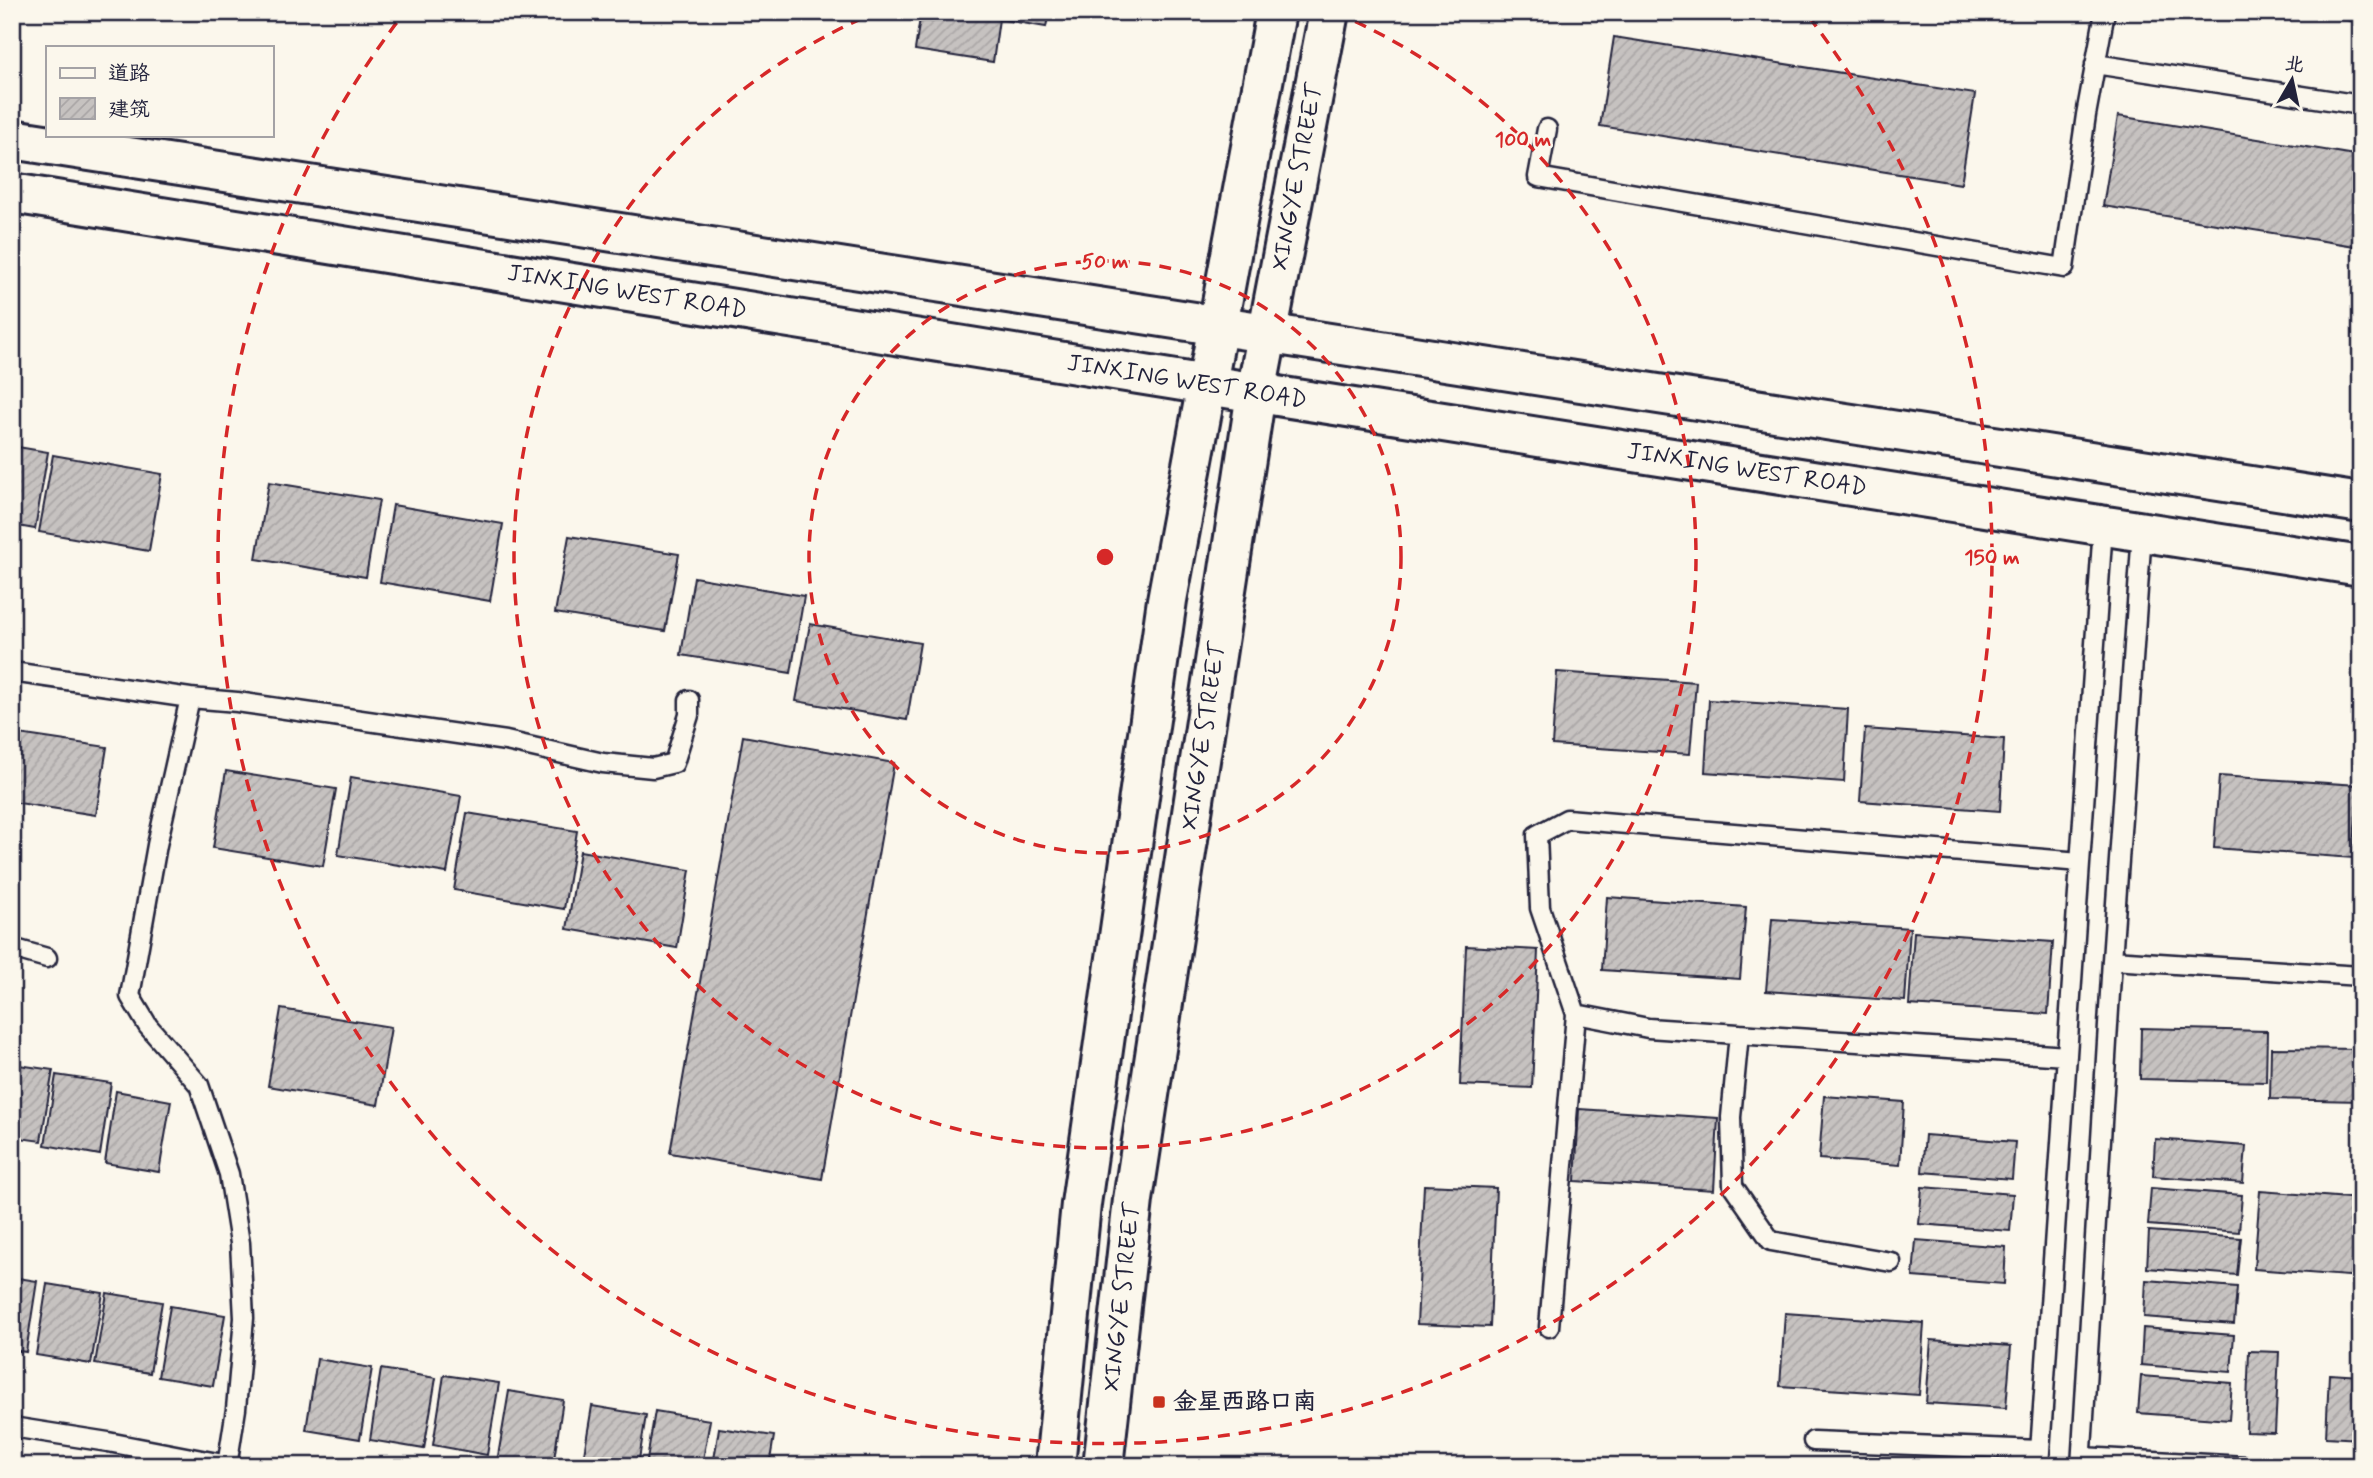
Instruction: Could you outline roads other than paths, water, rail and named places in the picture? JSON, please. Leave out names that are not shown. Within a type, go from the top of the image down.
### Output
[{"type":"main road","name":"XINGYE STREET","points":[[1055,1466],[1083,1191],[1167,600],[1276,12]]},
{"type":"main road","name":"XINGYE STREET","points":[[1103,1466],[1133,1200],[1256,393],[1329,12]]},
{"type":"main road","points":[[12,139],[2361,503]]},
{"type":"main road","name":"JINXING WEST ROAD","points":[[12,193],[1256,393],[2361,566]]},
{"type":"lane","points":[[1547,129],[1538,177],[2064,268],[2105,12]]},
{"type":"lane","points":[[2095,64],[2361,105]]},
{"type":"lane","points":[[1812,1441],[2040,1458],[2103,526]]},
{"type":"lane","points":[[2142,532],[2112,960],[2082,1461],[2245,1466]]},
{"type":"lane","points":[[12,672],[506,741],[603,763],[653,768],[674,763],[689,715],[690,700]]},
{"type":"lane","points":[[12,1427],[108,1442],[228,1466],[244,1318],[240,1243],[229,1174],[199,1085],[148,1026],[130,996],[157,845],[190,698]]},
{"type":"lane","points":[[1549,1327],[1576,1014],[1540,908],[1537,835],[1567,819],[2080,862]]},
{"type":"lane","points":[[12,948],[47,958]]},
{"type":"lane","points":[[2112,960],[2361,976]]},
{"type":"lane","points":[[1576,1014],[1648,1028],[2067,1056]]},
{"type":"lane","points":[[1739,1034],[1731,1117],[1733,1186],[1771,1241],[1891,1262]]},
{"type":"place","name":"金星西路口南","points":[[1159,1402]]}]
